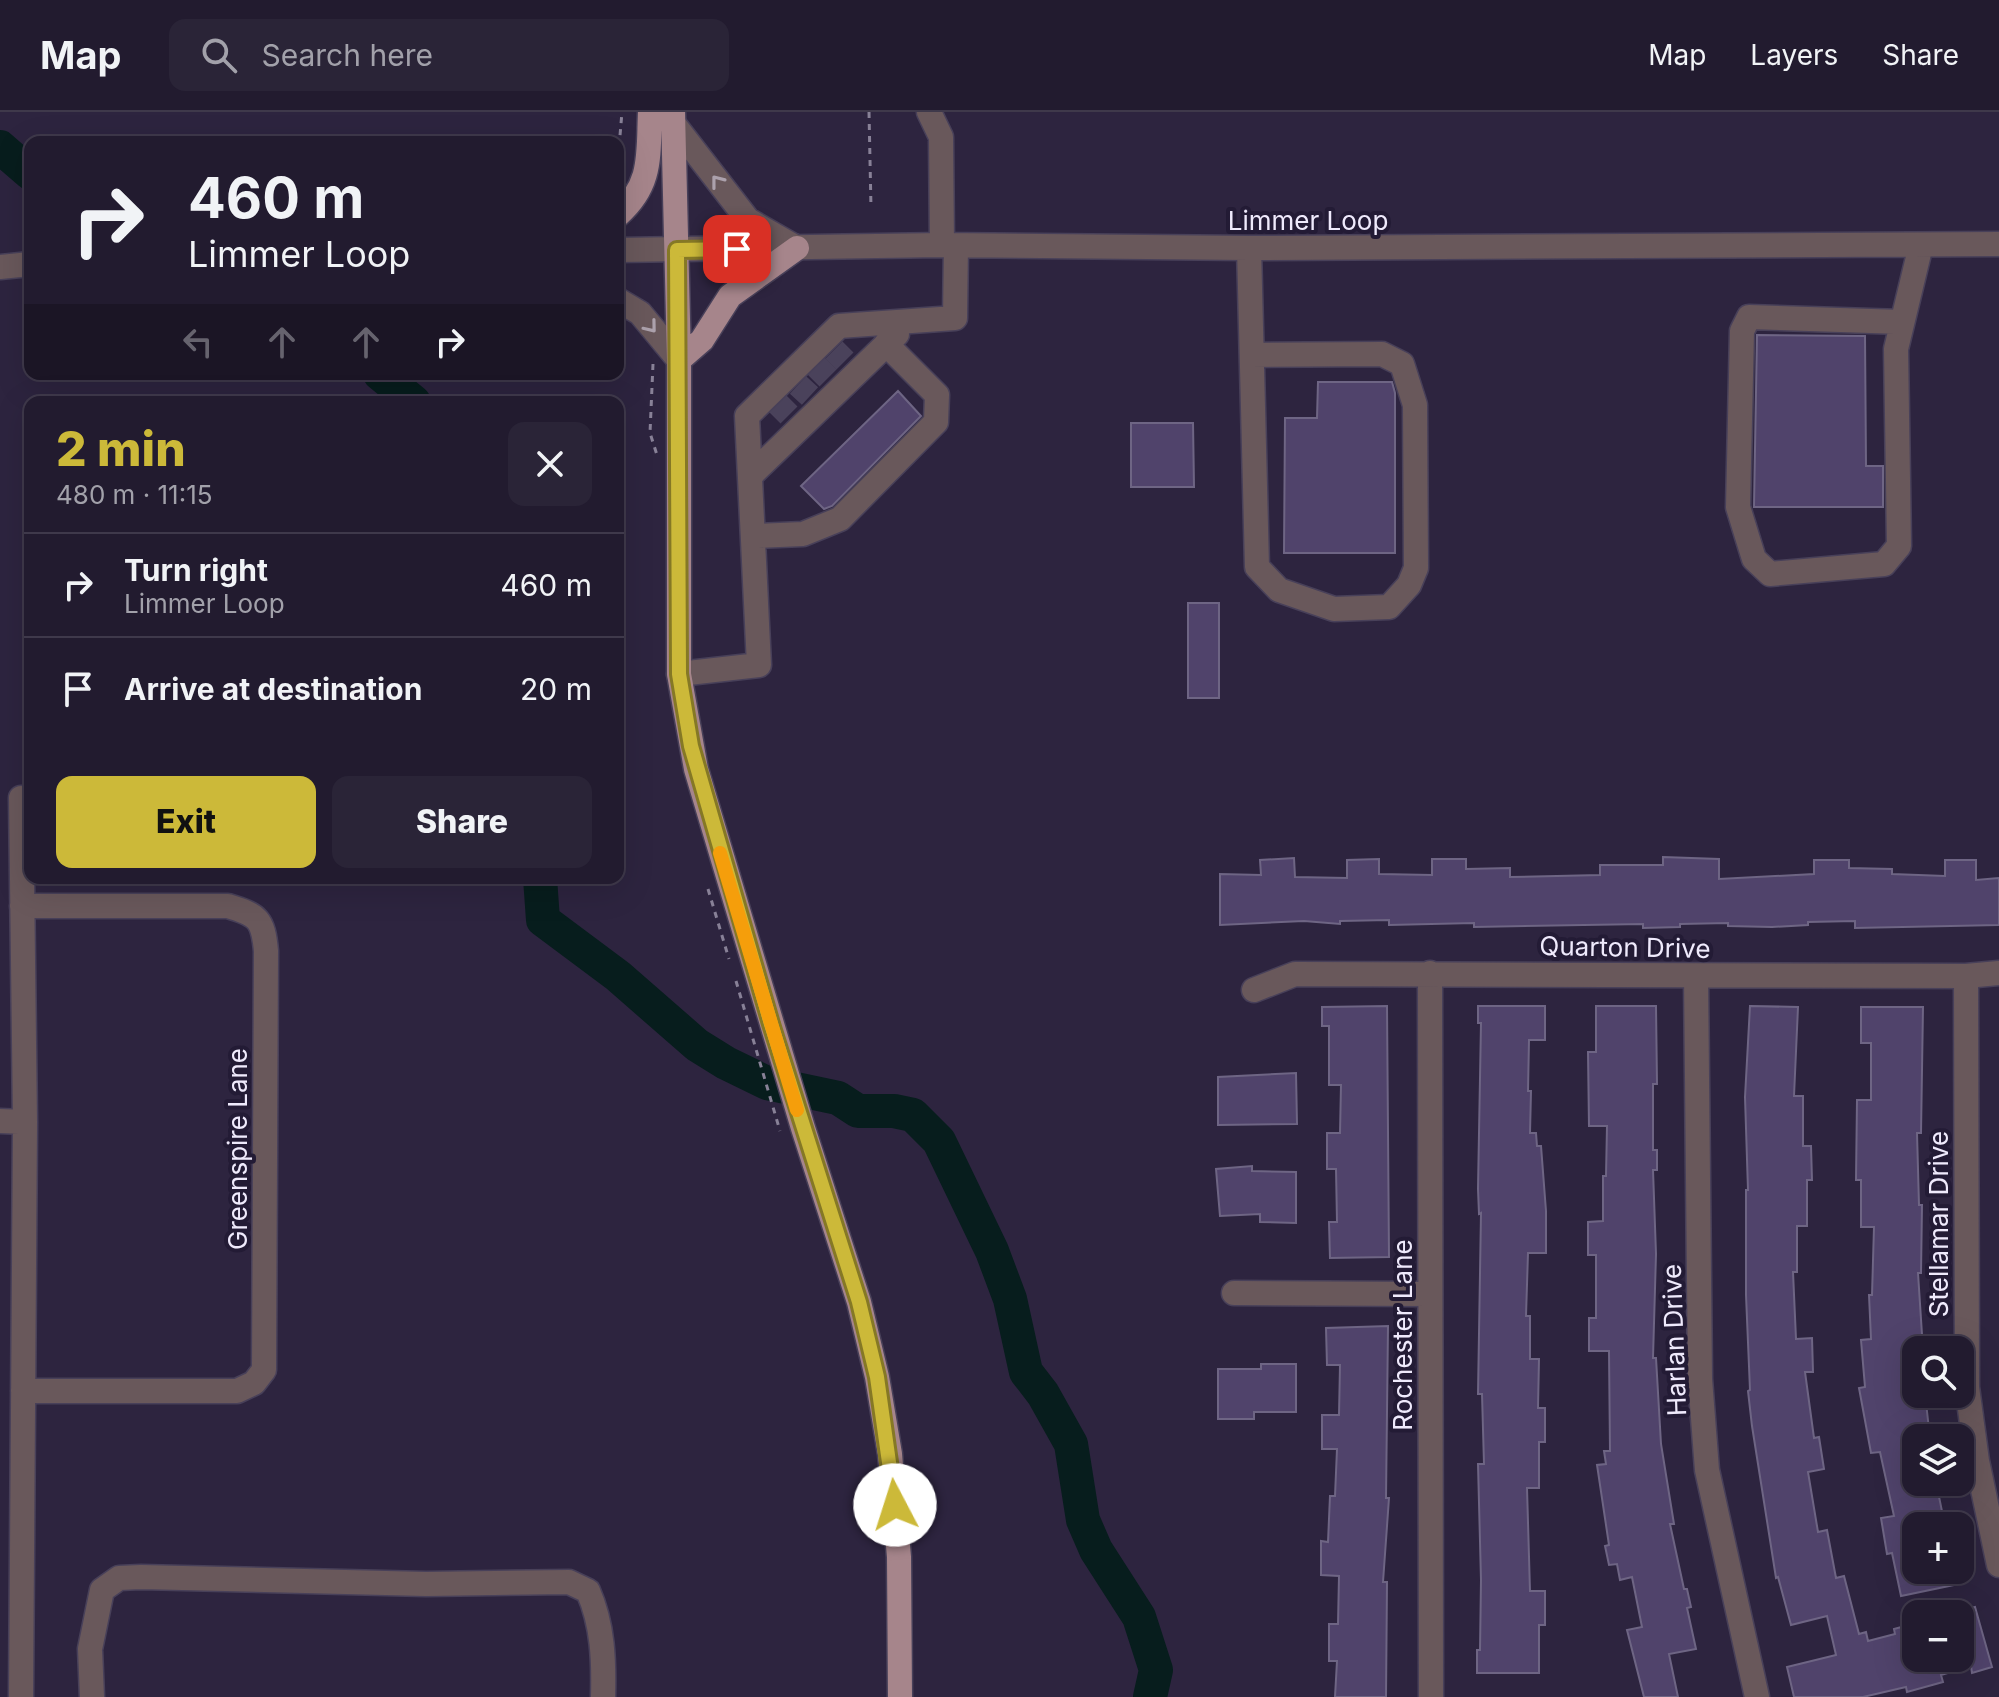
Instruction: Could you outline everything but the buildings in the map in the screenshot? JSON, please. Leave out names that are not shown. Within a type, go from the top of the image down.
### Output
[{"type":"main road","points":[[624,208],[638,193],[645,179],[650,112]]},
{"type":"main road","points":[[673,117],[679,360],[679,674],[696,769],[763,998],[789,1133],[859,1302],[877,1377],[895,1495],[899,1557],[900,1697]]},
{"type":"main road","points":[[679,360],[702,340],[730,296],[797,248]]},
{"type":"street","points":[[679,674],[759,665],[747,416],[784,410],[804,391],[831,364],[839,326],[955,318],[941,137],[929,112]]},
{"type":"street","points":[[673,117],[748,220],[797,248]]},
{"type":"street","name":"Limmer Loop","points":[[624,250],[949,245],[1249,248],[1999,244]]},
{"type":"street","points":[[1902,322],[1749,317],[1742,331],[1738,507],[1754,559],[1770,574],[1884,564],[1899,546],[1896,349],[1921,245]]},
{"type":"street","points":[[1249,248],[1257,567],[1279,590],[1334,609],[1389,607],[1409,585],[1416,568],[1415,405],[1402,364],[1382,354],[1369,353],[1252,355]]},
{"type":"street","points":[[0,267],[24,265]]},
{"type":"street","points":[[624,304],[640,313],[679,360]]},
{"type":"street","points":[[750,476],[784,410],[831,364],[886,344],[910,321]]},
{"type":"street","points":[[753,536],[803,534],[840,519],[936,422],[937,395],[886,344]]},
{"type":"street","points":[[21,798],[25,1122],[21,1697]]},
{"type":"street","name":"Greenspire Lane","points":[[22,906],[228,906],[252,913],[264,927],[266,951],[264,1370],[254,1383],[237,1391],[23,1391]]},
{"type":"street","name":"Rochester Lane","points":[[1430,973],[1431,1697]]},
{"type":"street","name":"Quarton Drive","points":[[1254,990],[1295,974],[1966,976],[1999,973]]},
{"type":"street","name":"Harlan Drive","points":[[1696,976],[1700,1379],[1707,1470],[1757,1697]]},
{"type":"street","name":"Stellamar Drive","points":[[1966,976],[1967,1387],[1977,1461],[1999,1565]]},
{"type":"street","points":[[0,1121],[25,1122]]},
{"type":"street","points":[[1234,1293],[1430,1294]]},
{"type":"street","points":[[92,1697],[90,1649],[102,1590],[119,1578],[141,1577],[426,1584],[569,1582],[588,1591],[595,1608],[604,1660],[603,1697]]},
{"type":"path","points":[[620,136],[622,112]]},
{"type":"path","points":[[869,112],[871,208]]},
{"type":"path","points":[[737,991],[789,1133]]},
{"type":"waterway","points":[[0,147],[24,168]]},
{"type":"waterway","points":[[387,380],[407,396]]},
{"type":"waterway","points":[[540,884],[543,920],[618,976],[697,1045],[767,1083],[838,1098],[858,1111],[894,1111],[913,1115],[939,1141],[992,1251],[1010,1299],[1026,1372],[1043,1394],[1071,1444],[1083,1520],[1096,1550],[1139,1617],[1156,1670],[1150,1697]]},
{"type":"tunnel","points":[[834,350],[845,361]]},
{"type":"tunnel","points":[[816,366],[828,378]]},
{"type":"tunnel","points":[[798,385],[810,396]]},
{"type":"tunnel","points":[[777,403],[789,415]]},
{"type":"slow traffic","points":[[720,853],[797,1110]]},
{"type":"route","points":[[737,249],[677,250],[679,674],[691,746],[710,818],[859,1302],[877,1377],[895,1505]]}]
